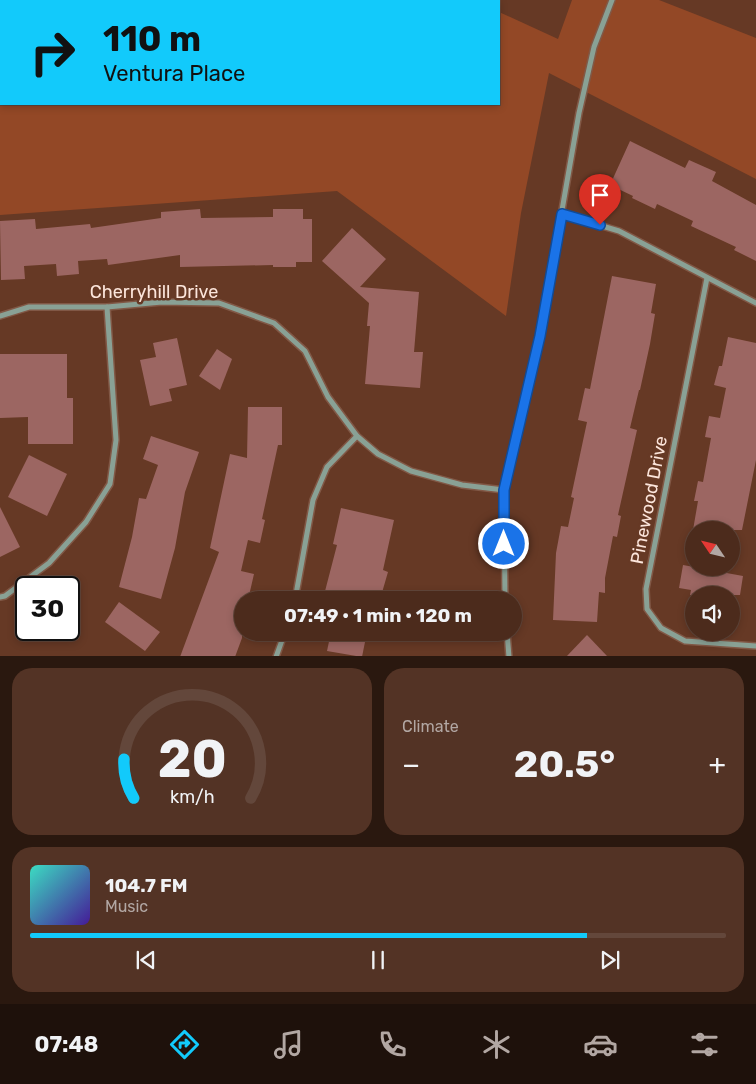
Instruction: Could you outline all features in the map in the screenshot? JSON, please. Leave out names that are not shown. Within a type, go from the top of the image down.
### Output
[{"type":"street","points":[[505,591],[504,490],[540,336],[579,113],[594,47],[612,0]]},
{"type":"street","points":[[562,214],[619,231],[756,303]]},
{"type":"street","name":"Pinewood Drive","points":[[707,278],[646,590],[647,609],[661,628],[685,641],[756,646]]},
{"type":"street","name":"Cherryhill Drive","points":[[0,316],[29,307],[107,307],[162,302],[218,303],[274,323],[305,351],[328,397],[357,436],[378,454],[412,471],[462,485],[504,490]]},
{"type":"street","points":[[0,597],[5,596],[49,563],[86,522],[110,484],[116,440],[107,307]]},
{"type":"street","points":[[297,591],[313,500],[327,467],[357,436]]},
{"type":"street","points":[[276,656],[282,641]]},
{"type":"street","points":[[508,641],[509,656]]},
{"type":"shaded area","points":[[572,0],[659,0],[756,38],[756,179],[549,73],[521,213],[506,316],[337,191],[0,215],[0,105],[500,105],[500,12],[558,39]]},
{"type":"building","points":[[630,141],[685,168],[689,160],[716,172],[712,181],[756,205],[756,261],[734,250],[736,247],[691,226],[693,221],[657,204],[655,209],[610,185]]},
{"type":"building","points":[[200,209],[201,218],[273,217],[273,209],[303,209],[303,219],[312,219],[312,262],[296,262],[296,267],[273,267],[273,265],[180,267],[180,255],[108,265],[107,259],[78,261],[79,274],[57,276],[56,264],[24,266],[25,279],[1,280],[0,221],[35,219],[36,229],[90,224],[91,228],[161,218],[161,212]]},
{"type":"building","points":[[352,228],[386,259],[360,287],[419,292],[414,352],[423,352],[420,388],[365,384],[370,326],[367,326],[369,303],[322,261]]},
{"type":"building","points":[[612,276],[656,284],[651,313],[655,314],[650,344],[630,428],[637,430],[618,515],[621,516],[617,537],[613,536],[605,578],[605,593],[599,592],[597,622],[553,620],[556,553],[561,526],[568,527],[574,498],[571,497],[587,422],[578,420],[585,388],[590,389]]},
{"type":"building","points":[[728,337],[756,343],[756,460],[742,530],[740,530],[740,521],[695,521],[698,501],[694,501],[698,481],[703,482],[711,438],[705,437],[709,416],[720,418],[726,388],[714,385],[719,366],[722,366]]},
{"type":"building","points":[[177,338],[187,385],[169,389],[172,401],[150,406],[140,360],[156,357],[153,343]]},
{"type":"building","points":[[217,349],[232,359],[220,390],[199,376]]},
{"type":"building","points":[[0,354],[67,354],[67,398],[73,398],[73,444],[28,444],[28,417],[0,418]]},
{"type":"building","points":[[248,407],[282,407],[282,445],[278,445],[262,519],[265,520],[260,543],[248,540],[241,571],[254,574],[250,591],[234,591],[234,641],[241,641],[235,656],[180,656],[219,552],[210,548],[230,454],[247,458]]},
{"type":"building","points":[[151,436],[199,452],[185,492],[175,548],[161,599],[119,587],[132,537],[139,498],[146,499],[158,465],[143,459]]},
{"type":"building","points":[[29,455],[67,474],[47,516],[8,497]]},
{"type":"building","points":[[0,507],[20,547],[0,557]]},
{"type":"building","points":[[341,508],[394,520],[383,570],[388,572],[382,591],[325,591],[337,545],[333,544]]},
{"type":"building","points":[[683,565],[685,565],[685,576],[743,576],[740,595],[740,586],[685,586],[685,589],[679,588]]},
{"type":"building","points":[[119,602],[160,632],[145,651],[105,622]]},
{"type":"building","points":[[587,635],[607,656],[567,656]]},
{"type":"building","points":[[329,641],[365,641],[362,656],[327,651]]},
{"type":"route","points":[[504,544],[504,490],[540,336],[562,214],[600,225]]}]
